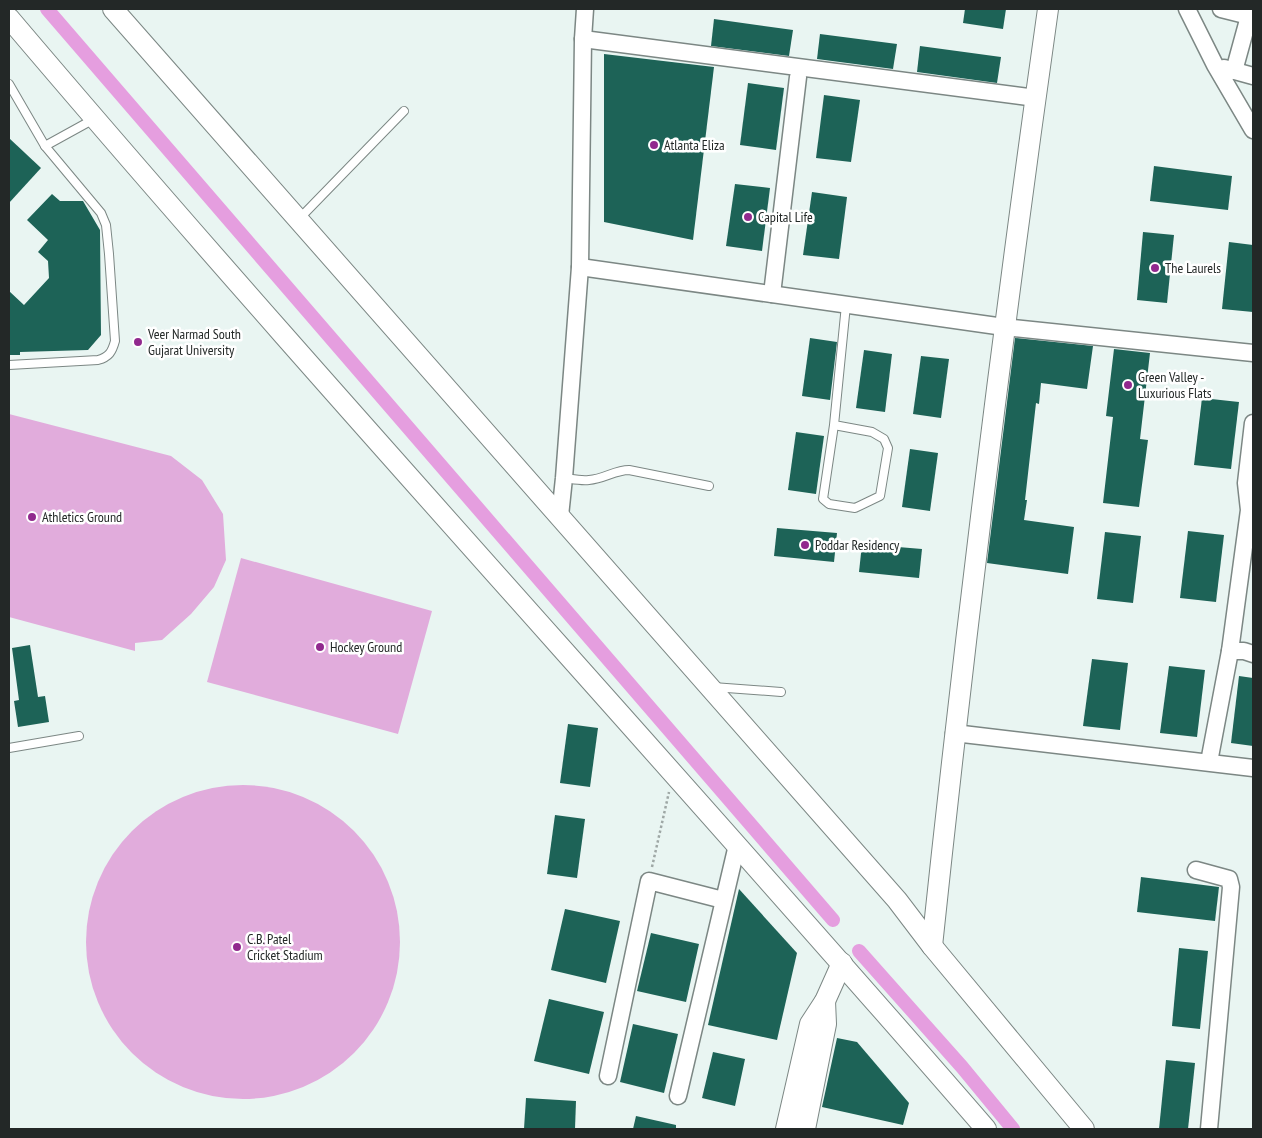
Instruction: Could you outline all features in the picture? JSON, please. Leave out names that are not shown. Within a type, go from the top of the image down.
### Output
[{"type":"street","points":[[113,9],[897,900],[932,946],[1084,1129]]},
{"type":"street","points":[[560,516],[580,268],[585,9]]},
{"type":"street","points":[[932,946],[954,733],[1004,326],[1048,9]]},
{"type":"street","points":[[1187,9],[1215,65],[1253,130]]},
{"type":"street","points":[[1220,9],[1251,14],[1234,71]]},
{"type":"street","points":[[9,18],[143,176],[842,963],[986,1129]]},
{"type":"street","points":[[583,38],[1036,98]]},
{"type":"street","points":[[1215,65],[1253,76]]},
{"type":"street","points":[[772,294],[798,77]]},
{"type":"street","points":[[580,268],[1004,326],[1253,353]]},
{"type":"street","points":[[1209,762],[1230,651],[1251,506],[1246,483],[1253,423]]},
{"type":"street","points":[[1230,651],[1244,651],[1253,654]]},
{"type":"street","points":[[954,733],[1253,768]]},
{"type":"street","points":[[678,1096],[737,845]]},
{"type":"street","points":[[1196,870],[1229,879],[1231,887],[1209,1129]]},
{"type":"street","points":[[608,1076],[649,881],[724,900]]},
{"type":"street","points":[[786,1129],[810,1024],[825,1001],[842,963]]},
{"type":"street","points":[[805,1129],[826,1024],[825,1001]]},
{"type":"lane","points":[[9,84],[46,146],[101,213],[106,225],[115,341],[113,350],[106,358],[98,360],[9,365]]},
{"type":"lane","points":[[298,219],[404,111]]},
{"type":"lane","points":[[46,146],[94,118]]},
{"type":"lane","points":[[834,425],[872,432],[884,439],[888,448],[880,496],[855,508],[829,504],[823,499],[834,425],[846,304]]},
{"type":"lane","points":[[564,478],[589,480],[604,477],[619,470],[630,470],[709,486]]},
{"type":"lane","points":[[710,687],[781,692]]},
{"type":"lane","points":[[9,748],[79,736]]},
{"type":"path","points":[[649,881],[673,774]]},
{"type":"shaded area","points":[[9,414],[171,456],[202,480],[223,514],[226,560],[214,587],[191,614],[162,640],[135,643],[135,651],[9,617]]},
{"type":"shaded area","points":[[241,558],[432,611],[398,734],[207,682]]},
{"type":"shaded area","points":[[228,785],[258,785],[289,791],[317,803],[343,820],[365,842],[382,868],[394,896],[400,927],[400,957],[394,988],[382,1016],[365,1042],[343,1064],[317,1081],[289,1093],[258,1099],[228,1099],[197,1093],[169,1081],[143,1064],[121,1042],[104,1016],[92,988],[86,957],[86,927],[92,896],[104,868],[121,842],[143,820],[169,803],[197,791]]},
{"type":"building","points":[[965,9],[1006,9],[1003,29],[963,23]]},
{"type":"building","points":[[714,19],[793,30],[789,56],[711,46]]},
{"type":"building","points":[[820,34],[897,44],[893,69],[817,59]]},
{"type":"building","points":[[920,46],[1001,57],[997,83],[917,72]]},
{"type":"building","name":"Atlanta Eliza","points":[[604,54],[714,67],[693,240],[604,222]]},
{"type":"building","points":[[748,83],[784,88],[776,150],[740,145]]},
{"type":"building","points":[[824,95],[860,100],[851,162],[816,158]]},
{"type":"building","points":[[9,138],[41,168],[9,203]]},
{"type":"building","points":[[1154,166],[1232,176],[1228,210],[1150,201]]},
{"type":"building","name":"Capital Life","points":[[735,184],[770,188],[762,251],[726,246]]},
{"type":"building","points":[[812,192],[847,197],[839,259],[803,255]]},
{"type":"building","points":[[52,194],[60,201],[83,201],[100,230],[101,335],[88,350],[20,352],[20,355],[9,355],[9,291],[24,305],[49,278],[48,261],[38,252],[48,240],[27,220]]},
{"type":"building","name":"The Laurels","points":[[1143,232],[1174,235],[1167,303],[1137,300]]},
{"type":"building","points":[[1229,242],[1253,245],[1253,312],[1222,309]]},
{"type":"building","points":[[810,338],[837,342],[830,400],[802,396]]},
{"type":"building","points":[[1015,338],[1093,346],[1087,389],[1041,383],[1039,404],[1036,403],[1025,500],[1027,500],[1024,520],[1074,527],[1068,574],[987,563]]},
{"type":"building","points":[[1114,349],[1150,353],[1140,439],[1148,440],[1139,507],[1103,503],[1113,417],[1106,416]]},
{"type":"building","points":[[864,350],[892,354],[885,412],[856,408]]},
{"type":"building","points":[[921,356],[949,359],[941,418],[913,414]]},
{"type":"building","points":[[1202,398],[1239,402],[1231,469],[1194,465]]},
{"type":"building","points":[[796,432],[824,436],[816,494],[788,490]]},
{"type":"building","points":[[910,449],[938,453],[930,511],[902,507]]},
{"type":"building","name":"Poddar Residency","points":[[777,528],[837,533],[834,562],[774,556]]},
{"type":"building","points":[[1188,531],[1224,535],[1216,602],[1180,598]]},
{"type":"building","points":[[1105,532],[1141,536],[1133,603],[1097,599]]},
{"type":"building","points":[[862,544],[922,549],[919,578],[859,572]]},
{"type":"building","points":[[30,645],[38,697],[45,696],[49,722],[18,727],[14,701],[19,700],[12,648]]},
{"type":"building","points":[[1092,659],[1128,663],[1120,730],[1083,726]]},
{"type":"building","points":[[1169,666],[1205,670],[1197,737],[1160,733]]},
{"type":"building","points":[[1239,676],[1253,678],[1253,746],[1231,743]]},
{"type":"building","points":[[568,724],[598,728],[590,787],[560,783]]},
{"type":"building","points":[[555,815],[585,819],[577,878],[547,874]]},
{"type":"building","points":[[1141,877],[1219,887],[1215,921],[1137,912]]},
{"type":"building","points":[[739,889],[797,953],[777,1040],[708,1025]]},
{"type":"building","points":[[565,909],[620,921],[606,983],[551,970]]},
{"type":"building","points":[[651,933],[699,944],[686,1002],[637,991]]},
{"type":"building","points":[[1179,948],[1208,951],[1200,1029],[1172,1026]]},
{"type":"building","points":[[549,999],[604,1012],[589,1074],[534,1061]]},
{"type":"building","points":[[633,1024],[678,1034],[664,1093],[620,1082]]},
{"type":"building","points":[[837,1038],[857,1042],[909,1103],[903,1125],[822,1107]]},
{"type":"building","points":[[713,1052],[745,1059],[735,1106],[702,1098]]},
{"type":"building","points":[[1166,1060],[1195,1063],[1188,1129],[1159,1129]]},
{"type":"building","points":[[526,1098],[576,1101],[575,1129],[524,1129]]},
{"type":"building","points":[[636,1116],[676,1125],[676,1129],[633,1129]]},
{"type":"waterway","points":[[47,9],[833,920]]},
{"type":"waterway","points":[[859,951],[962,1067],[1013,1129]]},
{"type":"place","name":"Atlanta Eliza","points":[[654,145]]},
{"type":"place","name":"Capital Life","points":[[748,217]]},
{"type":"place","name":"The Laurels","points":[[1155,268]]},
{"type":"place","name":"Veer Narmad South Gujarat University","points":[[138,342]]},
{"type":"place","name":"Green Valley - Luxurious Flats","points":[[1128,385]]},
{"type":"place","name":"Athletics Ground","points":[[32,517]]},
{"type":"place","name":"Poddar Residency","points":[[805,545]]},
{"type":"place","name":"Hockey Ground","points":[[320,647]]},
{"type":"place","name":"C.B. Patel Cricket Stadium","points":[[237,947]]}]
